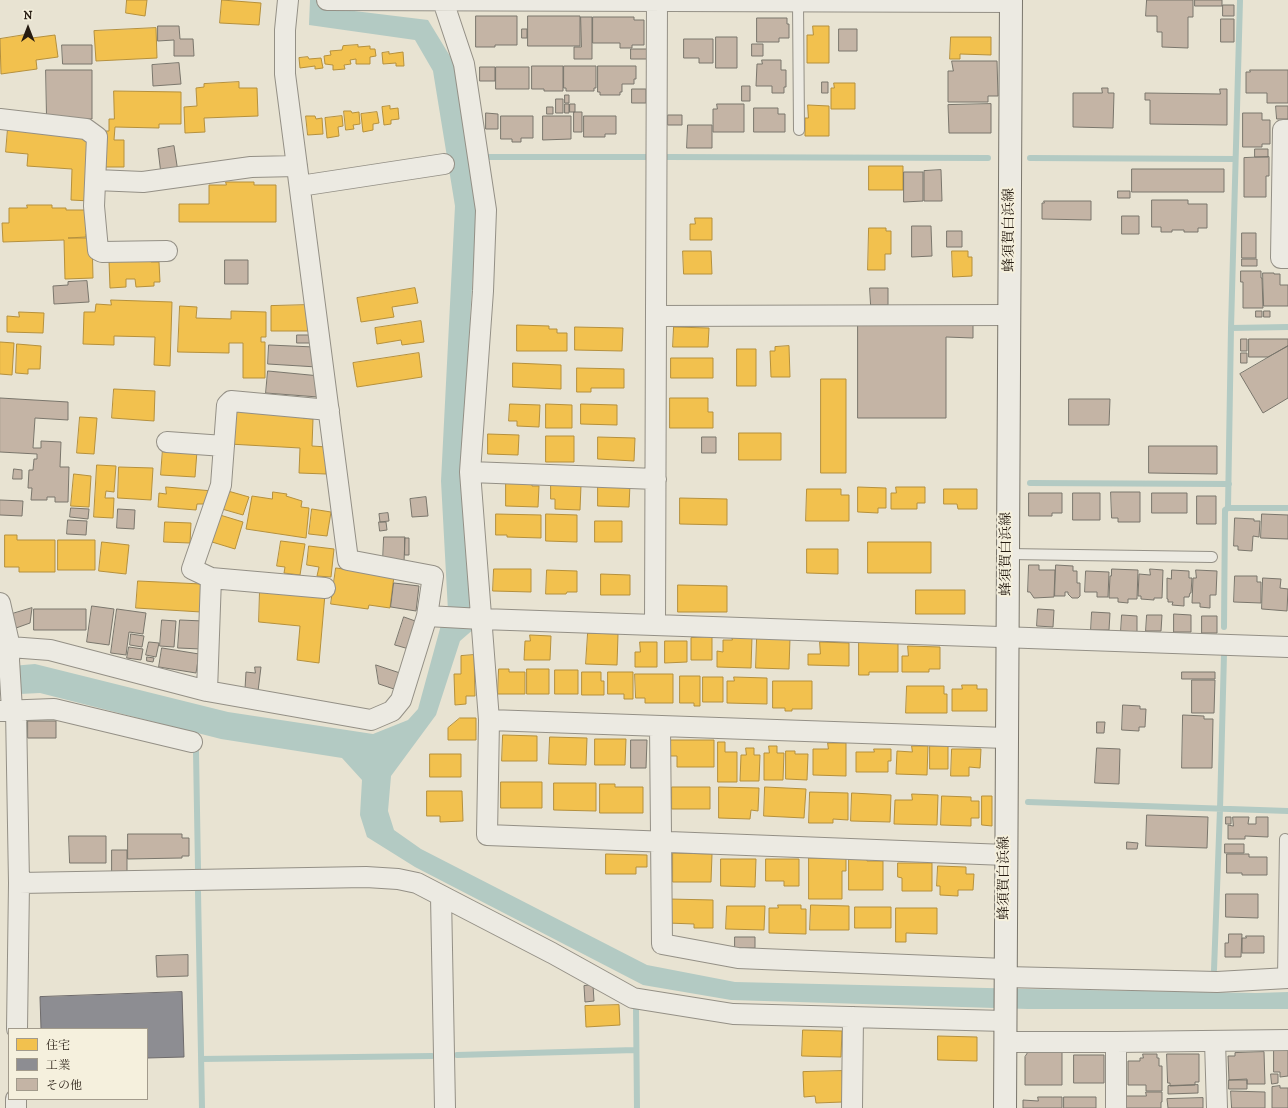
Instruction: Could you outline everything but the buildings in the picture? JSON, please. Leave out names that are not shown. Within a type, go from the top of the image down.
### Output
[{"type":"main road","name":"蜂須賀白浜線","points":[[1005,1108],[1011,1]]},
{"type":"street","points":[[7,652],[50,650],[207,691],[371,720],[392,711],[401,700],[431,616],[433,576],[348,560],[300,186],[284,74],[285,30],[288,0]]},
{"type":"street","points":[[333,0],[798,2],[1011,1]]},
{"type":"street","points":[[443,1],[464,64],[486,210],[483,291],[470,472],[480,619],[489,720],[487,835],[1006,855]]},
{"type":"street","points":[[655,625],[657,1]]},
{"type":"street","points":[[0,119],[86,129],[97,137],[94,206],[98,250],[102,252],[167,251]]},
{"type":"street","points":[[1288,130],[1283,130],[1281,258],[1288,258]]},
{"type":"street","points":[[300,186],[444,164]]},
{"type":"street","points":[[96,180],[143,182],[251,167],[297,166]]},
{"type":"street","points":[[656,316],[1009,314]]},
{"type":"street","points":[[325,588],[211,578],[192,569],[221,485],[227,405],[231,401],[329,410]]},
{"type":"street","points":[[167,442],[224,446]]},
{"type":"street","points":[[470,472],[656,479]]},
{"type":"street","points":[[207,691],[211,578]]},
{"type":"street","points":[[0,602],[7,652],[19,883],[17,1028]]},
{"type":"street","points":[[431,616],[480,619],[1007,636],[1288,647]]},
{"type":"street","points":[[10,708],[54,709],[192,742]]},
{"type":"street","points":[[489,720],[1006,738]]},
{"type":"street","points":[[660,726],[662,944],[738,958],[1005,976],[1217,982],[1286,978]]},
{"type":"street","points":[[19,883],[366,876],[398,879],[417,883],[552,953],[633,998],[733,1014],[854,1017],[1005,1026],[1116,1042],[1288,1040]]},
{"type":"street","points":[[441,896],[445,1108]]},
{"type":"street","points":[[852,1108],[854,1017]]},
{"type":"street","points":[[1215,1041],[1217,1108]]},
{"type":"street","points":[[1116,1042],[1116,1108]]},
{"type":"lane","points":[[798,2],[799,130]]},
{"type":"lane","points":[[1008,554],[1212,557]]},
{"type":"lane","points":[[1285,839],[1286,978]]},
{"type":"water","points":[[310,0],[330,0],[330,8],[428,20],[456,66],[478,205],[471,302],[463,480],[470,612],[475,628],[460,641],[436,715],[391,776],[388,811],[394,830],[421,849],[647,965],[735,982],[1029,989],[1256,993],[1288,992],[1288,1009],[1028,1009],[731,1000],[643,985],[415,867],[367,837],[360,815],[362,780],[342,758],[221,739],[40,693],[0,695],[0,667],[35,664],[228,712],[373,734],[408,720],[418,709],[441,625],[448,611],[441,481],[455,206],[433,71],[415,40],[309,25]]},
{"type":"waterway","points":[[1224,627],[1225,510],[1228,508],[1231,328],[1240,0]]},
{"type":"waterway","points":[[486,157],[648,157]]},
{"type":"waterway","points":[[667,157],[988,158]]},
{"type":"waterway","points":[[1030,158],[1235,159]]},
{"type":"waterway","points":[[1231,328],[1288,327]]},
{"type":"waterway","points":[[1030,483],[1229,484]]},
{"type":"waterway","points":[[1228,508],[1288,508]]},
{"type":"waterway","points":[[1214,970],[1224,654]]},
{"type":"waterway","points":[[196,751],[198,869]]},
{"type":"waterway","points":[[1028,802],[1288,811]]},
{"type":"waterway","points":[[198,892],[202,1108]]},
{"type":"waterway","points":[[636,1007],[637,1108]]},
{"type":"waterway","points":[[457,1055],[635,1050]]},
{"type":"waterway","points":[[201,1059],[432,1056]]}]
